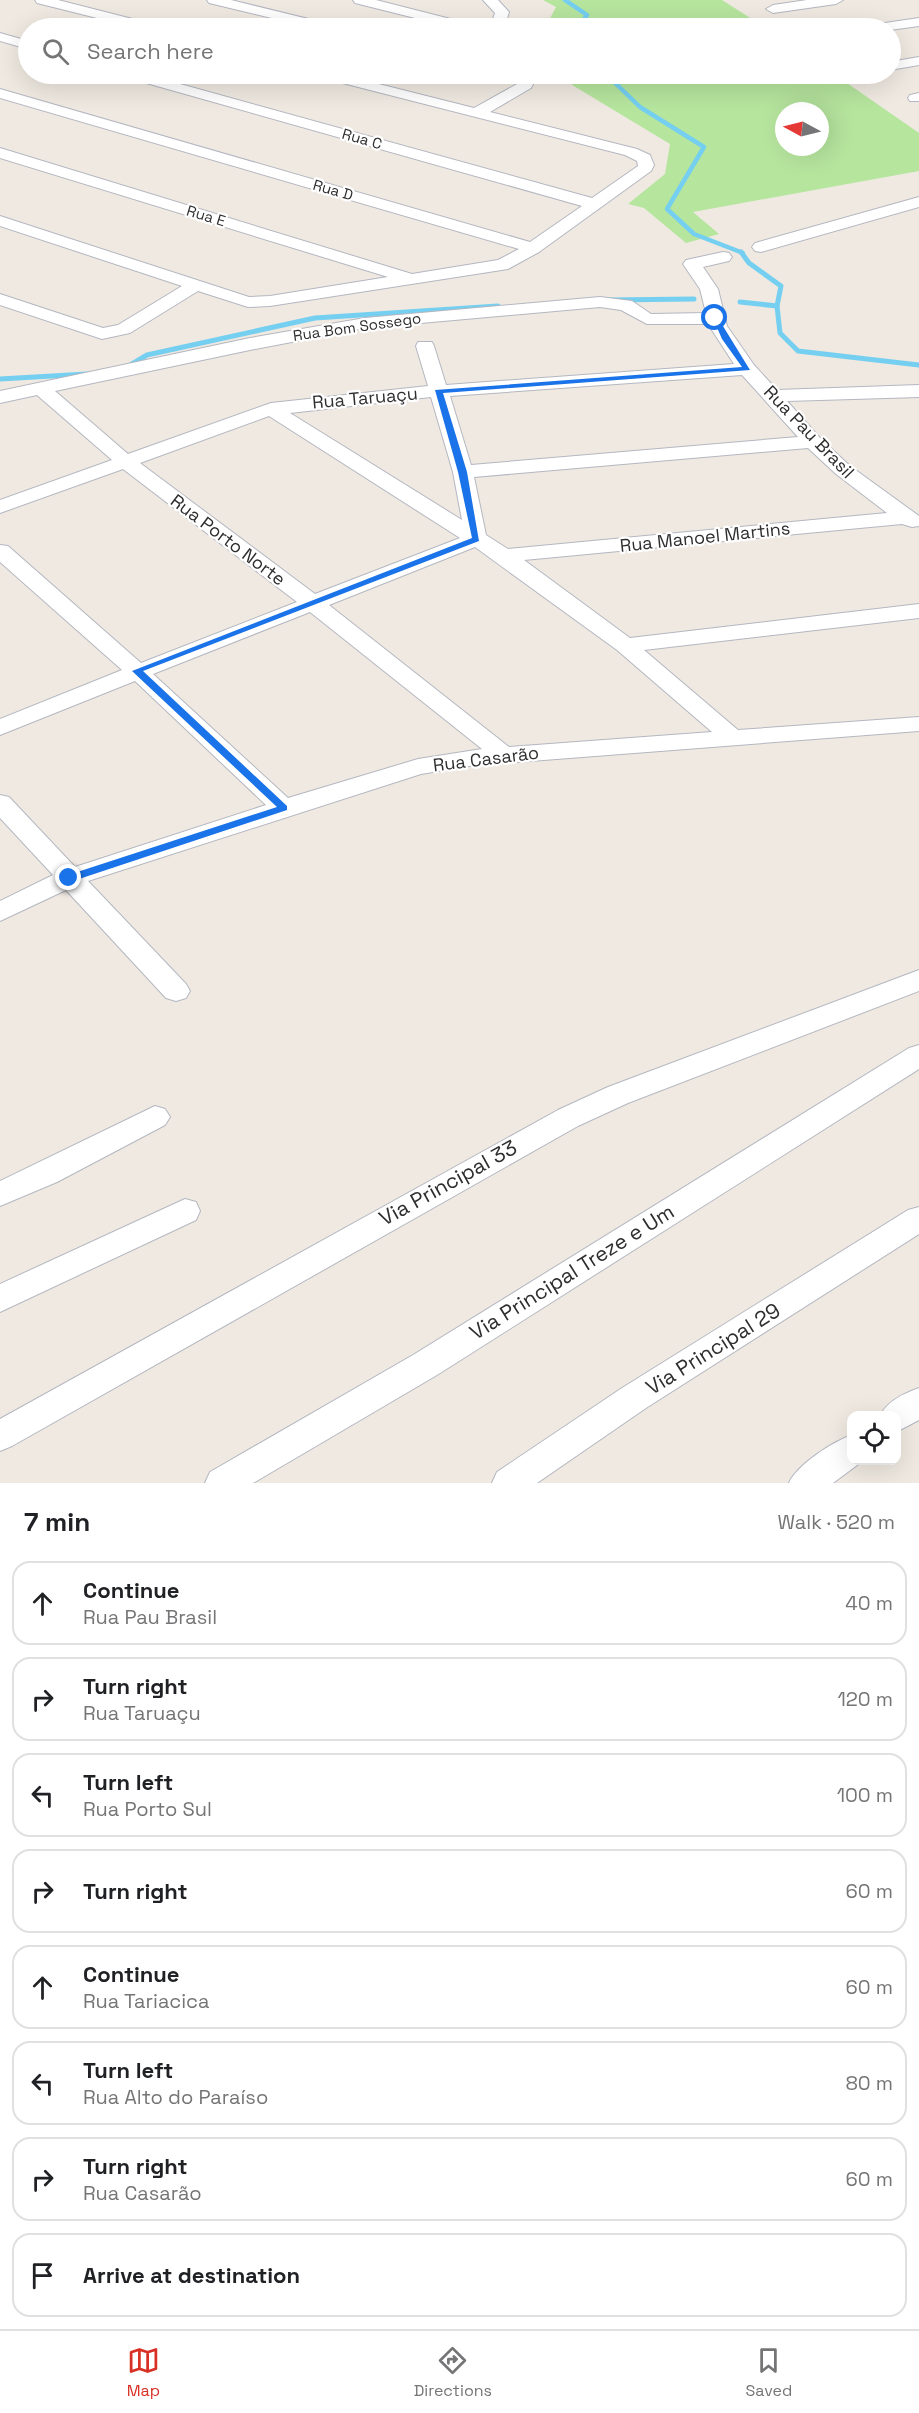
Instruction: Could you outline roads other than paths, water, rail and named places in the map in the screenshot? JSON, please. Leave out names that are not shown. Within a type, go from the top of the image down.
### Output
[{"type":"street","points":[[42,0],[112,18]]},
{"type":"street","points":[[214,0],[287,18]]},
{"type":"street","points":[[360,0],[430,18]]},
{"type":"street","points":[[490,0],[502,12],[500,18]]},
{"type":"street","points":[[773,9],[836,0]]},
{"type":"street","points":[[901,25],[919,22]]},
{"type":"street","points":[[0,37],[18,42]]},
{"type":"street","points":[[901,64],[919,61]]},
{"type":"street","name":"Rua C","points":[[166,84],[594,204]]},
{"type":"street","points":[[0,221],[237,299],[258,302],[502,265],[516,260],[645,168],[644,158],[631,152],[363,84]]},
{"type":"street","points":[[476,113],[526,84]]},
{"type":"street","name":"Rua D","points":[[0,93],[532,248]]},
{"type":"street","name":"Rua E","points":[[0,153],[412,280]]},
{"type":"street","points":[[761,247],[919,202]]},
{"type":"street","name":"Rua Pau Brasil","points":[[723,257],[692,264],[709,289],[715,318],[726,339],[747,369],[813,442],[858,483],[912,521]]},
{"type":"street","points":[[0,299],[102,334],[124,329],[196,285]]},
{"type":"street","name":"Rua Bom Sossego","points":[[0,397],[262,342],[388,320],[600,302],[626,305],[647,319],[715,318]]},
{"type":"street","points":[[425,346],[463,472],[476,539]]},
{"type":"street","name":"Rua Taruaçu","points":[[0,507],[271,409],[438,392],[747,369]]},
{"type":"street","name":"Rua Porto Norte","points":[[40,388],[126,462],[314,604],[504,755]]},
{"type":"street","points":[[773,396],[919,391]]},
{"type":"street","points":[[271,409],[504,556],[625,645],[734,739]]},
{"type":"street","points":[[463,472],[813,442]]},
{"type":"street","name":"Rua Manoel Martins","points":[[504,556],[912,521]]},
{"type":"street","points":[[0,728],[137,671],[476,539]]},
{"type":"street","points":[[0,551],[137,671],[284,808]]},
{"type":"street","points":[[625,645],[919,611]]},
{"type":"street","name":"Rua Casarão","points":[[0,912],[69,878],[418,767],[469,758],[919,724]]},
{"type":"street","points":[[0,803],[176,991]]},
{"type":"street","name":"Via Principal 33","points":[[0,1436],[568,1118],[629,1091],[919,980]]},
{"type":"street","name":"Via Principal Treze e Um","points":[[222,1483],[425,1365],[919,1055]]},
{"type":"street","points":[[0,1194],[46,1174],[155,1118]]},
{"type":"street","points":[[0,1299],[185,1211]]},
{"type":"street","name":"Via Principal 29","points":[[509,1483],[634,1398],[919,1219]]},
{"type":"street","points":[[901,1415],[919,1402]]},
{"type":"street","points":[[806,1483],[847,1454]]},
{"type":"waterway","points":[[565,0],[587,15],[585,18]]},
{"type":"waterway","points":[[616,84],[640,107],[704,147],[667,209],[694,234],[741,252]]},
{"type":"waterway","points":[[741,252],[749,263],[781,286],[777,306]]},
{"type":"waterway","points":[[608,300],[694,299]]},
{"type":"waterway","points":[[740,302],[777,306]]},
{"type":"waterway","points":[[127,367],[147,355],[315,318],[498,306]]},
{"type":"waterway","points":[[777,306],[780,333],[798,351],[919,365]]},
{"type":"waterway","points":[[0,379],[87,374]]}]
